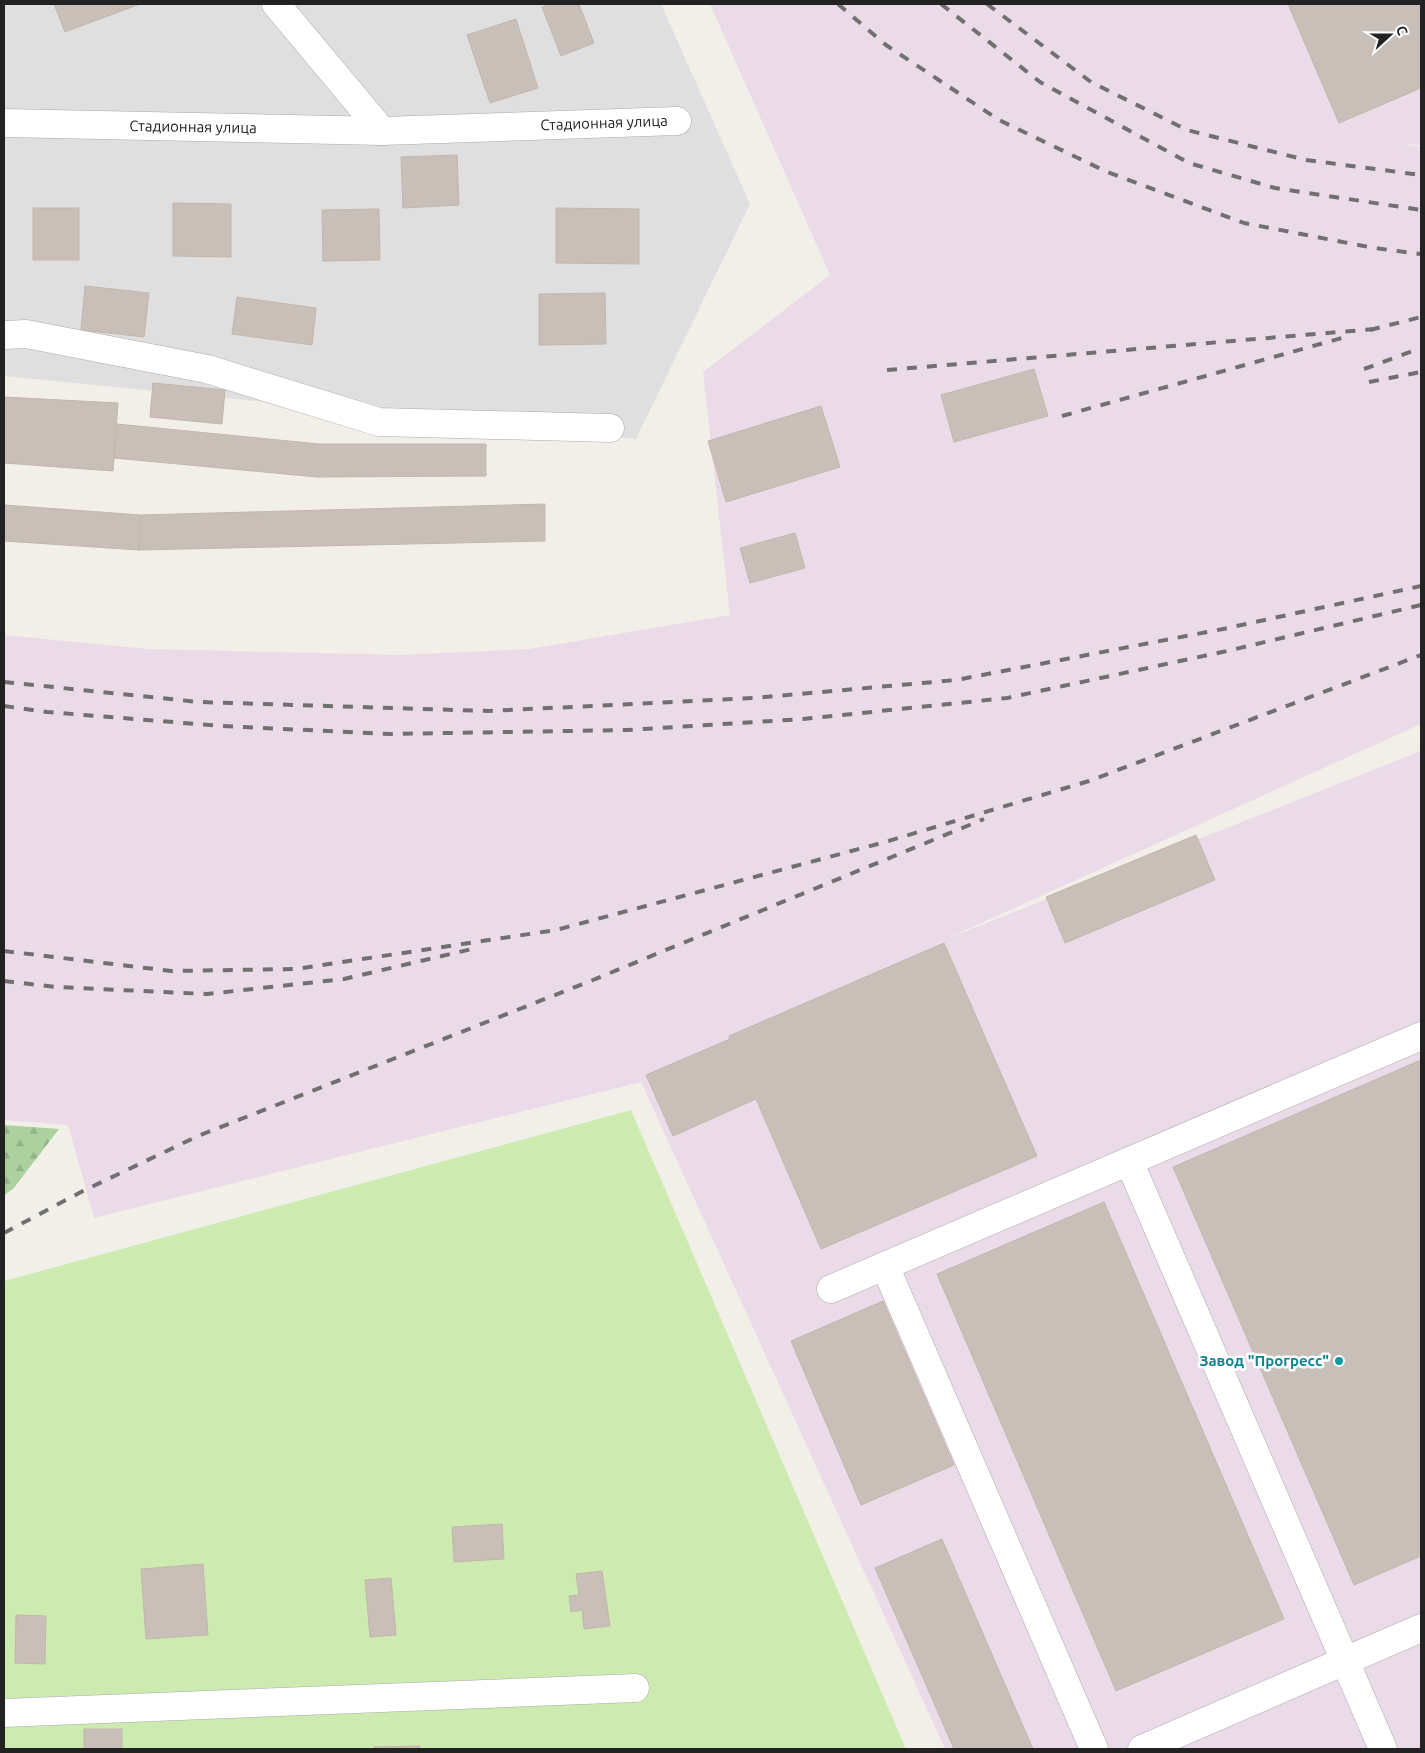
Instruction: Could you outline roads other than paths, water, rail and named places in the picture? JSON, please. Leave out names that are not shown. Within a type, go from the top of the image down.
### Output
[{"type":"street","points":[[276,4],[382,131]]},
{"type":"street","name":"Стадионная улица","points":[[4,123],[382,131],[676,121]]},
{"type":"street","points":[[4,335],[26,334],[207,369],[379,422],[610,428]]},
{"type":"street","points":[[830,1289],[1421,1036]]},
{"type":"street","points":[[1129,1161],[1383,1749]]},
{"type":"street","points":[[885,1266],[1094,1749]]},
{"type":"street","points":[[1142,1749],[1421,1628]]},
{"type":"street","points":[[4,1713],[635,1688]]},
{"type":"railway","points":[[838,4],[886,45],[999,120],[1105,171],[1244,223],[1374,248],[1421,254]]},
{"type":"railway","points":[[941,4],[1040,82],[1189,163],[1275,188],[1421,210]]},
{"type":"railway","points":[[987,4],[1091,82],[1187,130],[1306,160],[1421,175]]},
{"type":"railway","points":[[1370,330],[1421,317]]},
{"type":"railway","points":[[887,370],[1375,329]]},
{"type":"railway","points":[[1062,416],[1349,336]]},
{"type":"railway","points":[[1364,369],[1421,348]]},
{"type":"railway","points":[[1369,382],[1421,372]]},
{"type":"railway","points":[[4,682],[199,702],[489,711],[754,698],[956,680],[1223,629],[1421,586]]},
{"type":"railway","points":[[4,706],[47,712],[222,726],[390,734],[627,730],[803,719],[1007,698],[1227,651],[1421,605]]},
{"type":"railway","points":[[4,951],[171,971],[296,969],[556,930],[885,842],[1089,781],[1421,655]]},
{"type":"railway","points":[[4,1233],[81,1192],[198,1136],[593,980],[984,819]]},
{"type":"railway","points":[[4,981],[56,987],[207,994],[344,979],[476,948]]},
{"type":"place","name":"Завод \"Прогресс\"","points":[[1339,1361]]}]
